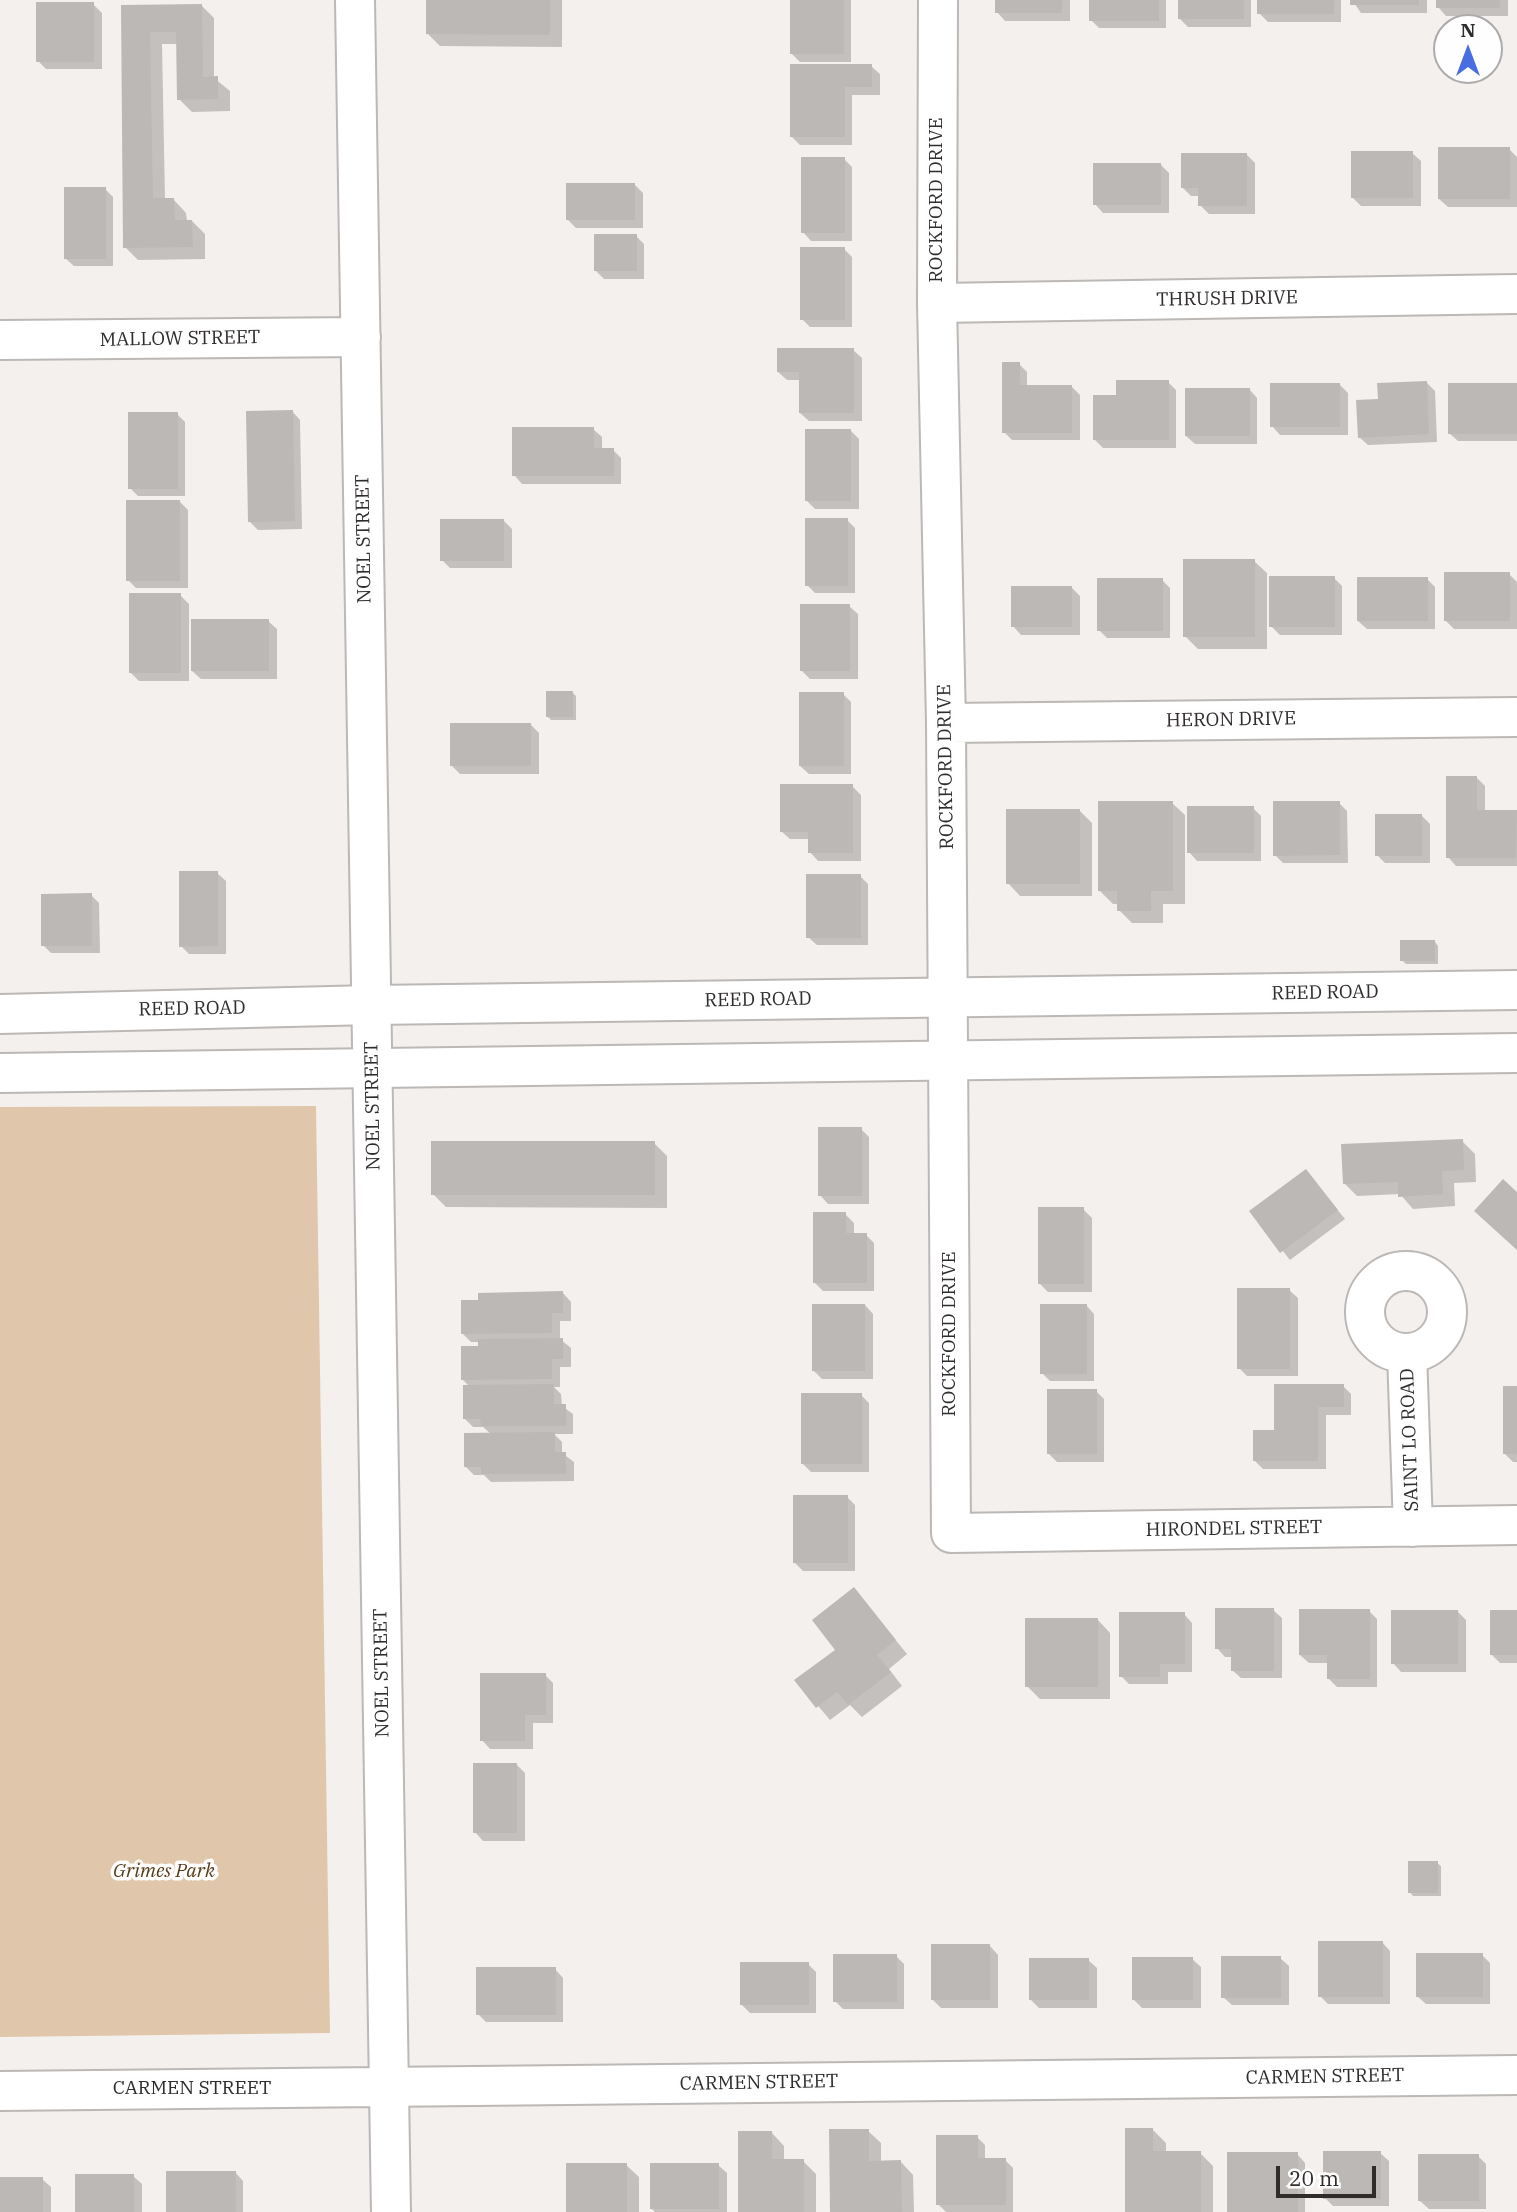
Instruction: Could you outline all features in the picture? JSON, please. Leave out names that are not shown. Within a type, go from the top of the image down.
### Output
[{"type":"street","name":"NOEL STREET","points":[[355,0],[391,2212]]},
{"type":"street","name":"ROCKFORD DRIVE","points":[[938,0],[937,303],[946,723],[951,1533]]},
{"type":"street","name":"THRUSH DRIVE","points":[[937,303],[1517,294]]},
{"type":"street","name":"MALLOW STREET","points":[[0,340],[361,337]]},
{"type":"street","name":"HERON DRIVE","points":[[946,723],[1517,717]]},
{"type":"street","name":"REED ROAD","points":[[0,1014],[372,1005],[1517,990]]},
{"type":"street","points":[[0,1073],[1517,1053]]},
{"type":"street","name":"SAINT LO ROAD","points":[[1407,1353],[1413,1527]]},
{"type":"street","name":"HIRONDEL STREET","points":[[951,1533],[1517,1525]]},
{"type":"street","name":"CARMEN STREET","points":[[0,2091],[1517,2075]]},
{"type":"green space","name":"Grimes Park","points":[[316,1106],[330,2033],[0,2037],[0,1107]]},
{"type":"building","points":[[426,0],[550,0],[550,35],[426,34]]},
{"type":"building","points":[[790,0],[844,0],[844,54],[790,54]]},
{"type":"building","points":[[995,0],[1062,0],[1062,13],[995,13]]},
{"type":"building","points":[[1089,0],[1159,0],[1159,21],[1089,21]]},
{"type":"building","points":[[1178,0],[1244,0],[1244,19],[1178,19]]},
{"type":"building","points":[[1257,0],[1334,0],[1334,14],[1257,14]]},
{"type":"building","points":[[1350,0],[1419,0],[1419,5],[1350,5]]},
{"type":"building","points":[[1436,0],[1500,0],[1500,8],[1436,8]]},
{"type":"building","points":[[36,2],[94,2],[94,62],[36,62]]},
{"type":"building","points":[[202,4],[203,77],[218,76],[218,99],[177,100],[176,32],[150,32],[153,198],[174,198],[175,220],[192,220],[193,247],[123,248],[121,5]]},
{"type":"building","points":[[790,64],[872,64],[872,87],[845,87],[845,137],[790,137]]},
{"type":"building","points":[[1438,147],[1510,147],[1510,199],[1438,199]]},
{"type":"building","points":[[1351,151],[1413,151],[1413,198],[1351,198]]},
{"type":"building","points":[[1181,153],[1247,153],[1247,206],[1198,206],[1198,188],[1181,188]]},
{"type":"building","points":[[801,157],[845,157],[845,233],[801,233]]},
{"type":"building","points":[[1093,163],[1161,163],[1161,205],[1093,205]]},
{"type":"building","points":[[566,183],[635,183],[635,220],[566,220]]},
{"type":"building","points":[[64,187],[106,187],[106,259],[64,259]]},
{"type":"building","points":[[594,234],[637,234],[637,271],[594,271]]},
{"type":"building","points":[[800,247],[845,247],[845,320],[800,320]]},
{"type":"building","points":[[777,348],[854,348],[854,413],[799,413],[799,372],[777,372]]},
{"type":"building","points":[[1002,362],[1020,362],[1020,385],[1072,385],[1072,433],[1002,433]]},
{"type":"building","points":[[1116,380],[1169,380],[1169,440],[1093,440],[1093,395],[1116,395]]},
{"type":"building","points":[[1427,381],[1429,434],[1358,438],[1356,400],[1378,399],[1377,383]]},
{"type":"building","points":[[1270,383],[1340,383],[1340,427],[1270,427]]},
{"type":"building","points":[[1448,383],[1517,383],[1517,434],[1448,434]]},
{"type":"building","points":[[1185,388],[1250,388],[1250,436],[1185,436]]},
{"type":"building","points":[[293,410],[295,521],[248,522],[246,411]]},
{"type":"building","points":[[128,412],[178,412],[178,489],[128,489]]},
{"type":"building","points":[[512,427],[594,427],[594,448],[614,448],[614,476],[512,476]]},
{"type":"building","points":[[805,429],[851,429],[851,501],[805,501]]},
{"type":"building","points":[[126,500],[180,500],[180,581],[126,581]]},
{"type":"building","points":[[805,518],[848,518],[848,586],[805,586]]},
{"type":"building","points":[[440,519],[504,519],[504,561],[440,561]]},
{"type":"building","points":[[1183,559],[1255,559],[1255,637],[1183,637]]},
{"type":"building","points":[[1444,572],[1510,572],[1510,621],[1444,621]]},
{"type":"building","points":[[1269,576],[1335,576],[1335,627],[1269,627]]},
{"type":"building","points":[[1357,577],[1428,577],[1428,621],[1357,621]]},
{"type":"building","points":[[1097,578],[1163,578],[1163,631],[1097,631]]},
{"type":"building","points":[[1011,586],[1072,586],[1072,627],[1011,627]]},
{"type":"building","points":[[129,593],[181,593],[181,673],[129,673]]},
{"type":"building","points":[[800,604],[850,604],[850,671],[800,671]]},
{"type":"building","points":[[191,619],[269,619],[269,671],[191,671]]},
{"type":"building","points":[[546,691],[573,691],[573,717],[546,717]]},
{"type":"building","points":[[799,692],[844,692],[844,766],[799,766]]},
{"type":"building","points":[[450,723],[531,723],[531,766],[450,766]]},
{"type":"building","points":[[1446,776],[1477,776],[1477,810],[1517,810],[1516,858],[1446,858]]},
{"type":"building","points":[[780,784],[853,784],[853,853],[808,853],[808,832],[780,832]]},
{"type":"building","points":[[1098,801],[1173,801],[1173,891],[1151,891],[1151,911],[1117,911],[1117,891],[1098,891]]},
{"type":"building","points":[[1273,801],[1340,801],[1340,855],[1273,856]]},
{"type":"building","points":[[1187,806],[1254,806],[1254,853],[1187,853]]},
{"type":"building","points":[[1006,809],[1080,809],[1080,884],[1006,884]]},
{"type":"building","points":[[1375,814],[1422,814],[1422,856],[1375,856]]},
{"type":"building","points":[[179,871],[218,871],[218,946],[179,947]]},
{"type":"building","points":[[806,874],[861,874],[861,938],[806,938]]},
{"type":"building","points":[[92,893],[92,946],[41,946],[41,894]]},
{"type":"building","points":[[1400,940],[1435,940],[1435,961],[1400,961]]},
{"type":"building","points":[[818,1127],[862,1127],[862,1196],[818,1196]]},
{"type":"building","points":[[1463,1139],[1464,1170],[1442,1171],[1443,1194],[1398,1197],[1398,1182],[1343,1184],[1341,1144]]},
{"type":"building","points":[[431,1141],[655,1141],[655,1195],[431,1195]]},
{"type":"building","points":[[1306,1169],[1338,1210],[1280,1253],[1249,1211]]},
{"type":"building","points":[[1503,1179],[1517,1192],[1517,1250],[1474,1211]]},
{"type":"building","points":[[1038,1207],[1084,1207],[1084,1284],[1038,1284]]},
{"type":"building","points":[[813,1212],[846,1212],[846,1233],[867,1233],[867,1283],[813,1283]]},
{"type":"building","points":[[1237,1288],[1290,1288],[1290,1369],[1237,1369]]},
{"type":"building","points":[[563,1291],[563,1313],[552,1313],[552,1333],[461,1334],[461,1300],[478,1300],[478,1293]]},
{"type":"building","points":[[812,1304],[865,1304],[865,1371],[812,1371]]},
{"type":"building","points":[[1040,1304],[1087,1304],[1087,1374],[1040,1374]]},
{"type":"building","points":[[563,1338],[563,1359],[552,1359],[552,1379],[461,1380],[461,1346],[478,1346],[478,1339]]},
{"type":"building","points":[[554,1384],[554,1404],[566,1404],[566,1426],[481,1426],[480,1419],[463,1419],[463,1385]]},
{"type":"building","points":[[1274,1384],[1344,1384],[1344,1407],[1318,1407],[1318,1461],[1253,1461],[1253,1430],[1274,1430]]},
{"type":"building","points":[[1503,1386],[1517,1386],[1517,1454],[1503,1454]]},
{"type":"building","points":[[1047,1389],[1097,1389],[1097,1454],[1047,1454]]},
{"type":"building","points":[[801,1393],[862,1393],[862,1464],[801,1464]]},
{"type":"building","points":[[555,1432],[555,1452],[566,1452],[566,1474],[481,1474],[481,1467],[464,1467],[464,1433]]},
{"type":"building","points":[[793,1495],[848,1495],[848,1563],[793,1563]]},
{"type":"building","points":[[854,1587],[896,1640],[877,1655],[891,1672],[848,1705],[837,1692],[816,1708],[794,1680],[835,1650],[812,1620]]},
{"type":"building","points":[[1215,1608],[1274,1608],[1274,1671],[1231,1671],[1231,1649],[1215,1649]]},
{"type":"building","points":[[1299,1609],[1370,1609],[1370,1679],[1327,1679],[1327,1655],[1299,1655]]},
{"type":"building","points":[[1391,1610],[1458,1610],[1458,1664],[1391,1664]]},
{"type":"building","points":[[1490,1610],[1517,1610],[1517,1655],[1490,1655]]},
{"type":"building","points":[[1119,1612],[1185,1612],[1185,1664],[1160,1664],[1160,1677],[1119,1677]]},
{"type":"building","points":[[1025,1618],[1098,1618],[1098,1687],[1025,1687]]},
{"type":"building","points":[[480,1673],[546,1673],[546,1715],[525,1715],[525,1741],[480,1741]]},
{"type":"building","points":[[473,1763],[517,1763],[517,1833],[473,1833]]},
{"type":"building","points":[[1408,1861],[1438,1861],[1438,1893],[1408,1893]]},
{"type":"building","points":[[1318,1941],[1383,1941],[1383,1997],[1318,1997]]},
{"type":"building","points":[[931,1944],[990,1944],[990,2000],[931,2000]]},
{"type":"building","points":[[1416,1953],[1483,1953],[1483,1997],[1416,1997]]},
{"type":"building","points":[[833,1954],[897,1954],[897,2002],[833,2002]]},
{"type":"building","points":[[1221,1956],[1281,1956],[1281,1998],[1221,1998]]},
{"type":"building","points":[[1132,1957],[1193,1957],[1193,2000],[1132,2000]]},
{"type":"building","points":[[1029,1958],[1089,1958],[1089,2000],[1029,2000]]},
{"type":"building","points":[[740,1962],[809,1962],[809,2005],[740,2005]]},
{"type":"building","points":[[476,1967],[556,1967],[556,2015],[476,2015]]},
{"type":"building","points":[[1125,2128],[1153,2128],[1153,2151],[1201,2151],[1201,2212],[1125,2212]]},
{"type":"building","points":[[829,2129],[869,2129],[869,2161],[901,2160],[902,2212],[830,2212]]},
{"type":"building","points":[[738,2131],[772,2131],[772,2159],[804,2159],[804,2212],[738,2212]]},
{"type":"building","points":[[936,2135],[978,2135],[978,2158],[1006,2158],[1006,2205],[936,2205]]},
{"type":"building","points":[[1323,2151],[1381,2151],[1381,2199],[1323,2199]]},
{"type":"building","points":[[1227,2152],[1298,2152],[1298,2212],[1227,2212]]},
{"type":"building","points":[[1418,2154],[1479,2154],[1479,2201],[1418,2201]]},
{"type":"building","points":[[566,2163],[627,2163],[627,2212],[566,2212]]},
{"type":"building","points":[[650,2163],[719,2163],[719,2209],[650,2209]]},
{"type":"building","points":[[166,2171],[236,2171],[236,2212],[166,2212]]},
{"type":"building","points":[[75,2174],[134,2174],[134,2212],[75,2212]]},
{"type":"building","points":[[0,2177],[43,2177],[43,2212],[0,2212]]}]
